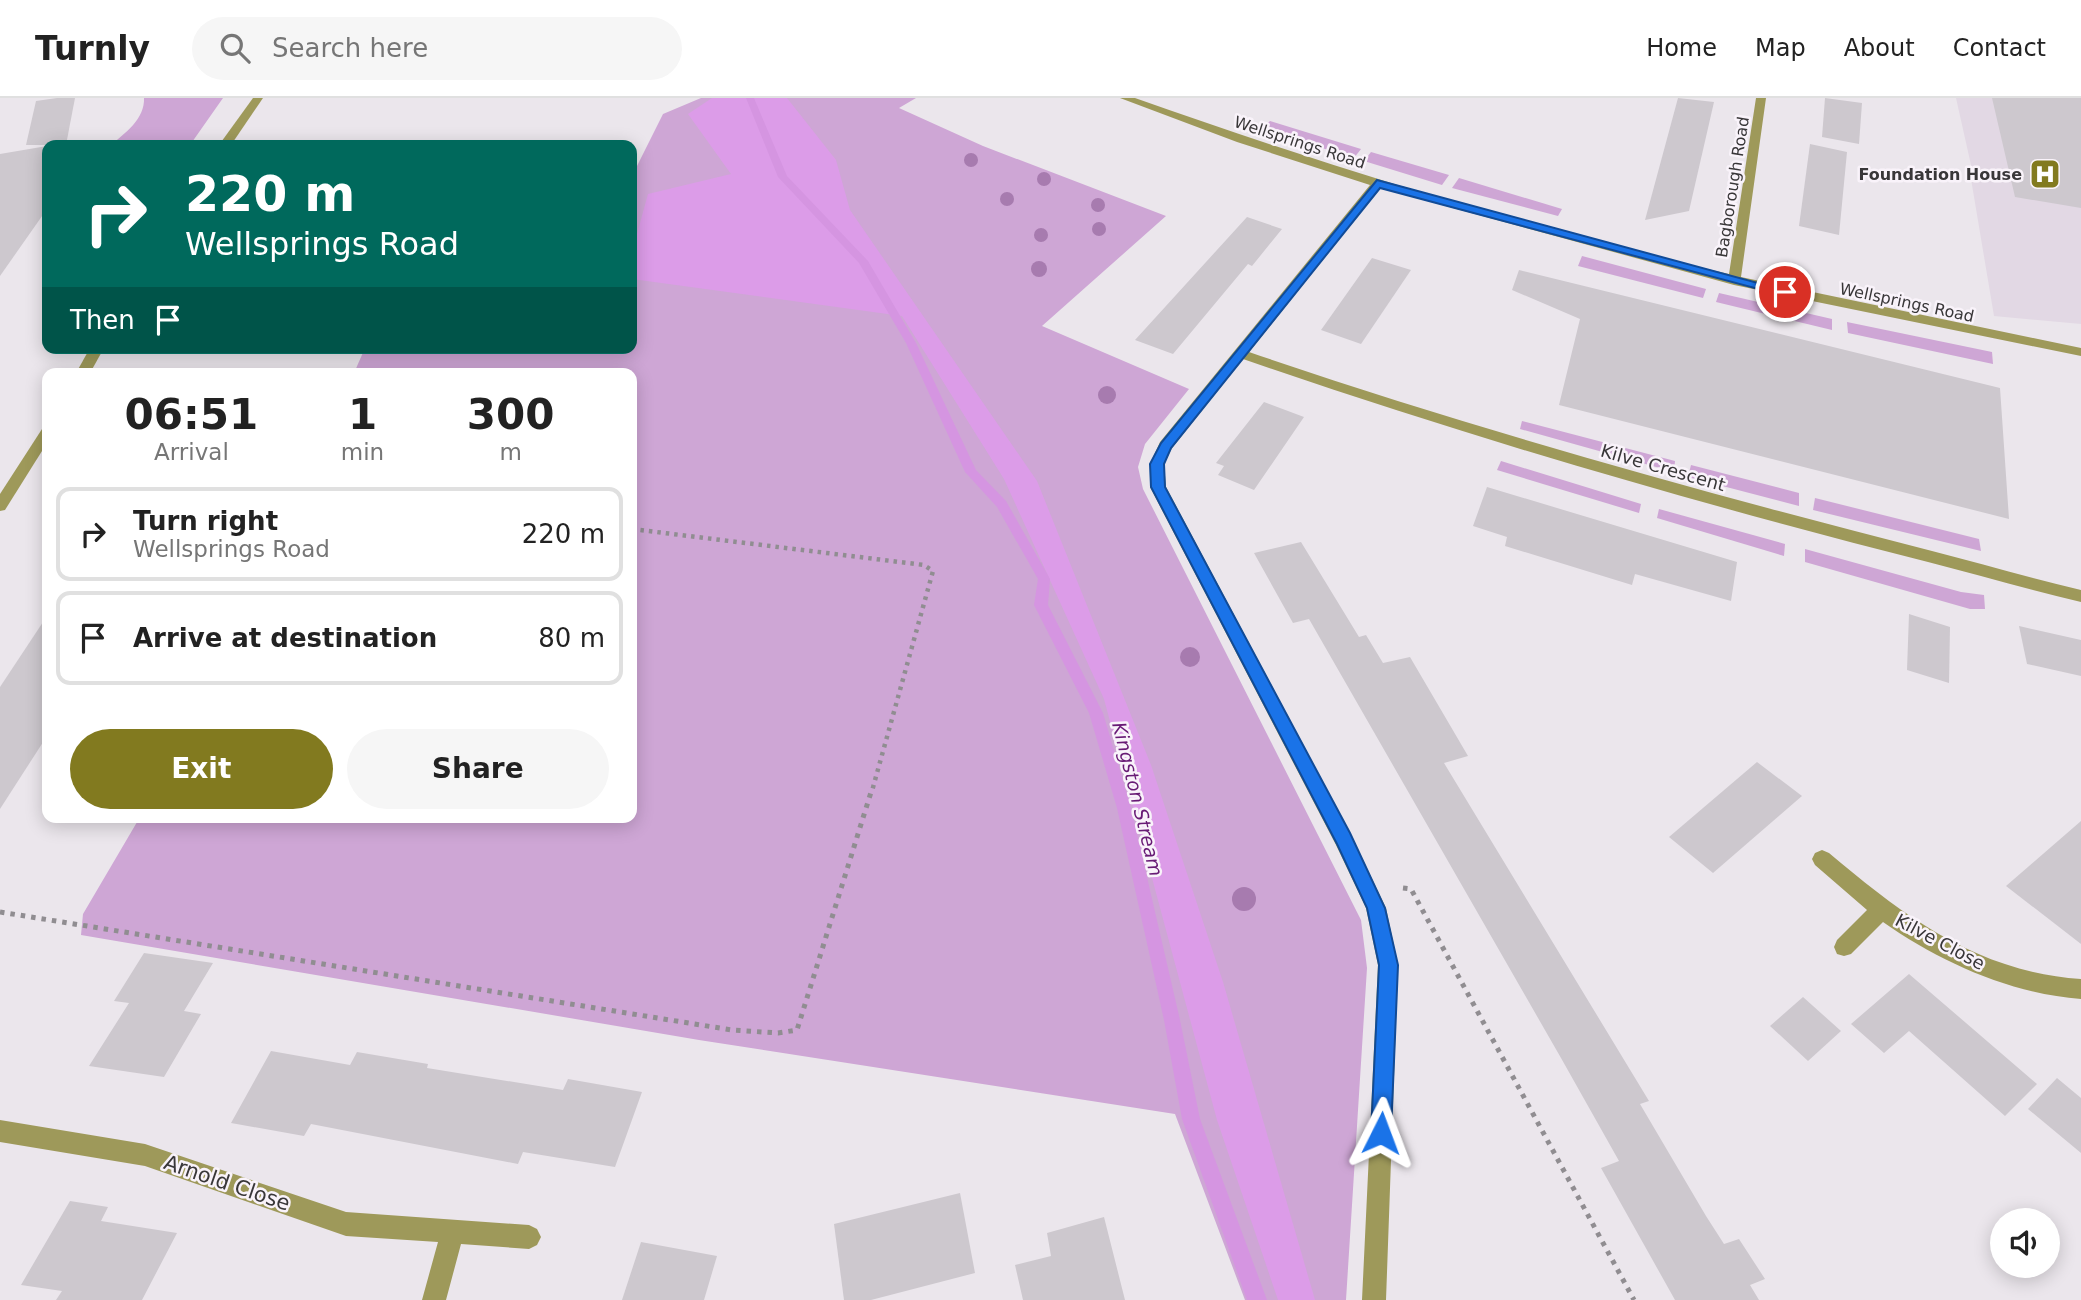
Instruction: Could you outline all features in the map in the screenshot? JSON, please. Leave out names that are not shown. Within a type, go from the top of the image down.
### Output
[{"type":"street","points":[[229,140],[258,98]]},
{"type":"street","name":"Wellsprings Road","points":[[1126,98],[1377,184],[1734,281],[1914,320],[2081,352]]},
{"type":"street","name":"Bagborough Road","points":[[1734,281],[1761,98]]},
{"type":"street","points":[[1374,1300],[1388,965],[1376,908],[1158,487],[1157,464],[1166,446],[1377,184]]},
{"type":"street","name":"Kilve Crescent","points":[[1242,354],[1354,394],[1585,466],[1737,509],[2081,596]]},
{"type":"street","points":[[0,506],[42,440]]},
{"type":"street","name":"Kilve Close","points":[[1822,859],[1881,910],[1987,969],[2063,989],[2081,989]]},
{"type":"street","name":"Kilve Close","points":[[1844,947],[1881,910]]},
{"type":"street","name":"Arnold Close","points":[[0,1131],[145,1155],[346,1224],[529,1237]]},
{"type":"street","points":[[434,1300],[453,1231]]},
{"type":"path","points":[[0,912],[732,1030],[778,1034],[797,1030],[862,825],[933,571],[924,565],[637,530]]},
{"type":"path","points":[[1365,884],[1411,889],[1634,1300]]},
{"type":"shaded area","points":[[144,98],[223,98],[194,140],[117,140],[138,119]]},
{"type":"shaded area","points":[[701,98],[916,98],[899,108],[983,146],[1166,216],[1042,326],[1189,389],[1145,444],[1138,467],[1143,489],[1361,920],[1367,968],[1346,1300],[1245,1300],[1175,1114],[699,1040],[81,935],[83,914],[136,823],[637,823],[637,368],[356,368],[362,354],[637,354],[637,166],[663,114]]},
{"type":"shaded area","points":[[712,98],[787,98],[836,160],[850,210],[1037,481],[1151,765],[1223,982],[1315,1300],[1278,1300],[1217,1120],[1104,699],[1004,479],[902,316],[637,280],[637,234],[648,194],[731,174],[688,114]]},
{"type":"shaded area","points":[[1956,98],[2081,98],[2081,324],[1994,316],[1970,173],[1971,165]]},
{"type":"shaded area","points":[[1270,121],[1361,149],[1354,158],[1261,129]]},
{"type":"shaded area","points":[[1371,152],[1449,175],[1442,185],[1364,161]]},
{"type":"shaded area","points":[[1459,178],[1562,209],[1558,216],[1452,188]]},
{"type":"shaded area","points":[[1582,256],[1706,289],[1703,298],[1578,266]]},
{"type":"shaded area","points":[[1719,293],[1832,319],[1832,330],[1716,302]]},
{"type":"shaded area","points":[[1847,322],[1992,352],[1993,364],[1848,333]]},
{"type":"shaded area","points":[[1522,421],[1675,461],[1674,472],[1520,429]]},
{"type":"shaded area","points":[[1501,461],[1641,504],[1639,513],[1497,470]]},
{"type":"shaded area","points":[[1691,465],[1799,493],[1799,506],[1688,477]]},
{"type":"shaded area","points":[[1815,498],[1979,539],[1981,551],[1813,510]]},
{"type":"shaded area","points":[[1659,509],[1785,544],[1784,556],[1657,518]]},
{"type":"shaded area","points":[[1805,549],[1961,592],[1984,595],[1985,609],[1970,609],[1805,562]]},
{"type":"building","points":[[75,98],[67,140],[42,140],[42,145],[26,145],[36,101]]},
{"type":"building","points":[[1678,98],[1714,102],[1689,211],[1645,220]]},
{"type":"building","points":[[1825,98],[1862,103],[1859,144],[1822,137]]},
{"type":"building","name":"Foundation House","points":[[1992,98],[2081,98],[2081,208],[2015,197]]},
{"type":"building","points":[[1810,144],[1847,152],[1839,235],[1799,226]]},
{"type":"building","points":[[42,147],[42,216],[0,276],[0,154]]},
{"type":"building","points":[[1247,217],[1282,229],[1252,266],[1248,264],[1173,354],[1135,340]]},
{"type":"building","points":[[1372,258],[1411,270],[1361,344],[1321,330]]},
{"type":"building","points":[[1519,270],[2000,388],[2009,519],[1559,405],[1580,319],[1512,290]]},
{"type":"building","points":[[1264,402],[1304,417],[1254,490],[1218,475],[1224,466],[1216,463]]},
{"type":"building","points":[[1487,487],[1737,562],[1731,601],[1635,574],[1632,585],[1505,546],[1507,537],[1473,526]]},
{"type":"building","points":[[1301,542],[1359,637],[1366,635],[1383,663],[1410,657],[1468,756],[1444,763],[1649,1101],[1640,1104],[1706,1216],[1724,1244],[1739,1239],[1765,1279],[1750,1285],[1759,1300],[1675,1300],[1601,1168],[1619,1161],[1561,1058],[1309,619],[1293,623],[1254,553]]},
{"type":"building","points":[[1909,614],[1950,627],[1949,683],[1907,670]]},
{"type":"building","points":[[42,624],[42,744],[0,809],[0,687]]},
{"type":"building","points":[[2019,626],[2081,640],[2081,676],[2027,664]]},
{"type":"building","points":[[1757,762],[1802,796],[1713,873],[1669,837]]},
{"type":"building","points":[[2081,821],[2081,944],[2006,886]]},
{"type":"building","points":[[144,953],[213,963],[184,1011],[201,1014],[164,1077],[89,1066],[129,1003],[114,1001]]},
{"type":"building","points":[[1909,974],[2037,1084],[2005,1116],[1909,1031],[1884,1053],[1851,1024]]},
{"type":"building","points":[[1803,997],[1841,1031],[1808,1061],[1770,1026]]},
{"type":"building","points":[[271,1051],[350,1065],[357,1052],[428,1064],[427,1068],[563,1090],[568,1079],[642,1092],[615,1167],[523,1152],[518,1164],[311,1124],[304,1136],[231,1123]]},
{"type":"building","points":[[2057,1078],[2081,1098],[2081,1153],[2028,1109]]},
{"type":"building","points":[[960,1193],[975,1273],[871,1300],[844,1300],[834,1224]]},
{"type":"building","points":[[70,1201],[108,1207],[101,1221],[177,1233],[142,1300],[56,1300],[62,1291],[21,1285]]},
{"type":"building","points":[[1104,1217],[1125,1300],[1023,1300],[1015,1265],[1051,1256],[1047,1233]]},
{"type":"building","points":[[641,1242],[717,1256],[704,1300],[622,1300]]},
{"type":"waterway","name":"Kingston Stream","points":[[750,98],[783,177],[863,261],[911,343],[971,472],[1002,504],[1044,579],[1041,605],[1096,713],[1124,808],[1172,1020],[1191,1119],[1257,1300]]},
{"type":"place","name":"Foundation House","points":[[2045,174]]},
{"type":"route","points":[[1381,1133],[1388,965],[1376,908],[1343,839],[1158,487],[1157,464],[1166,446],[1377,184],[1734,281],[1785,292]]}]
